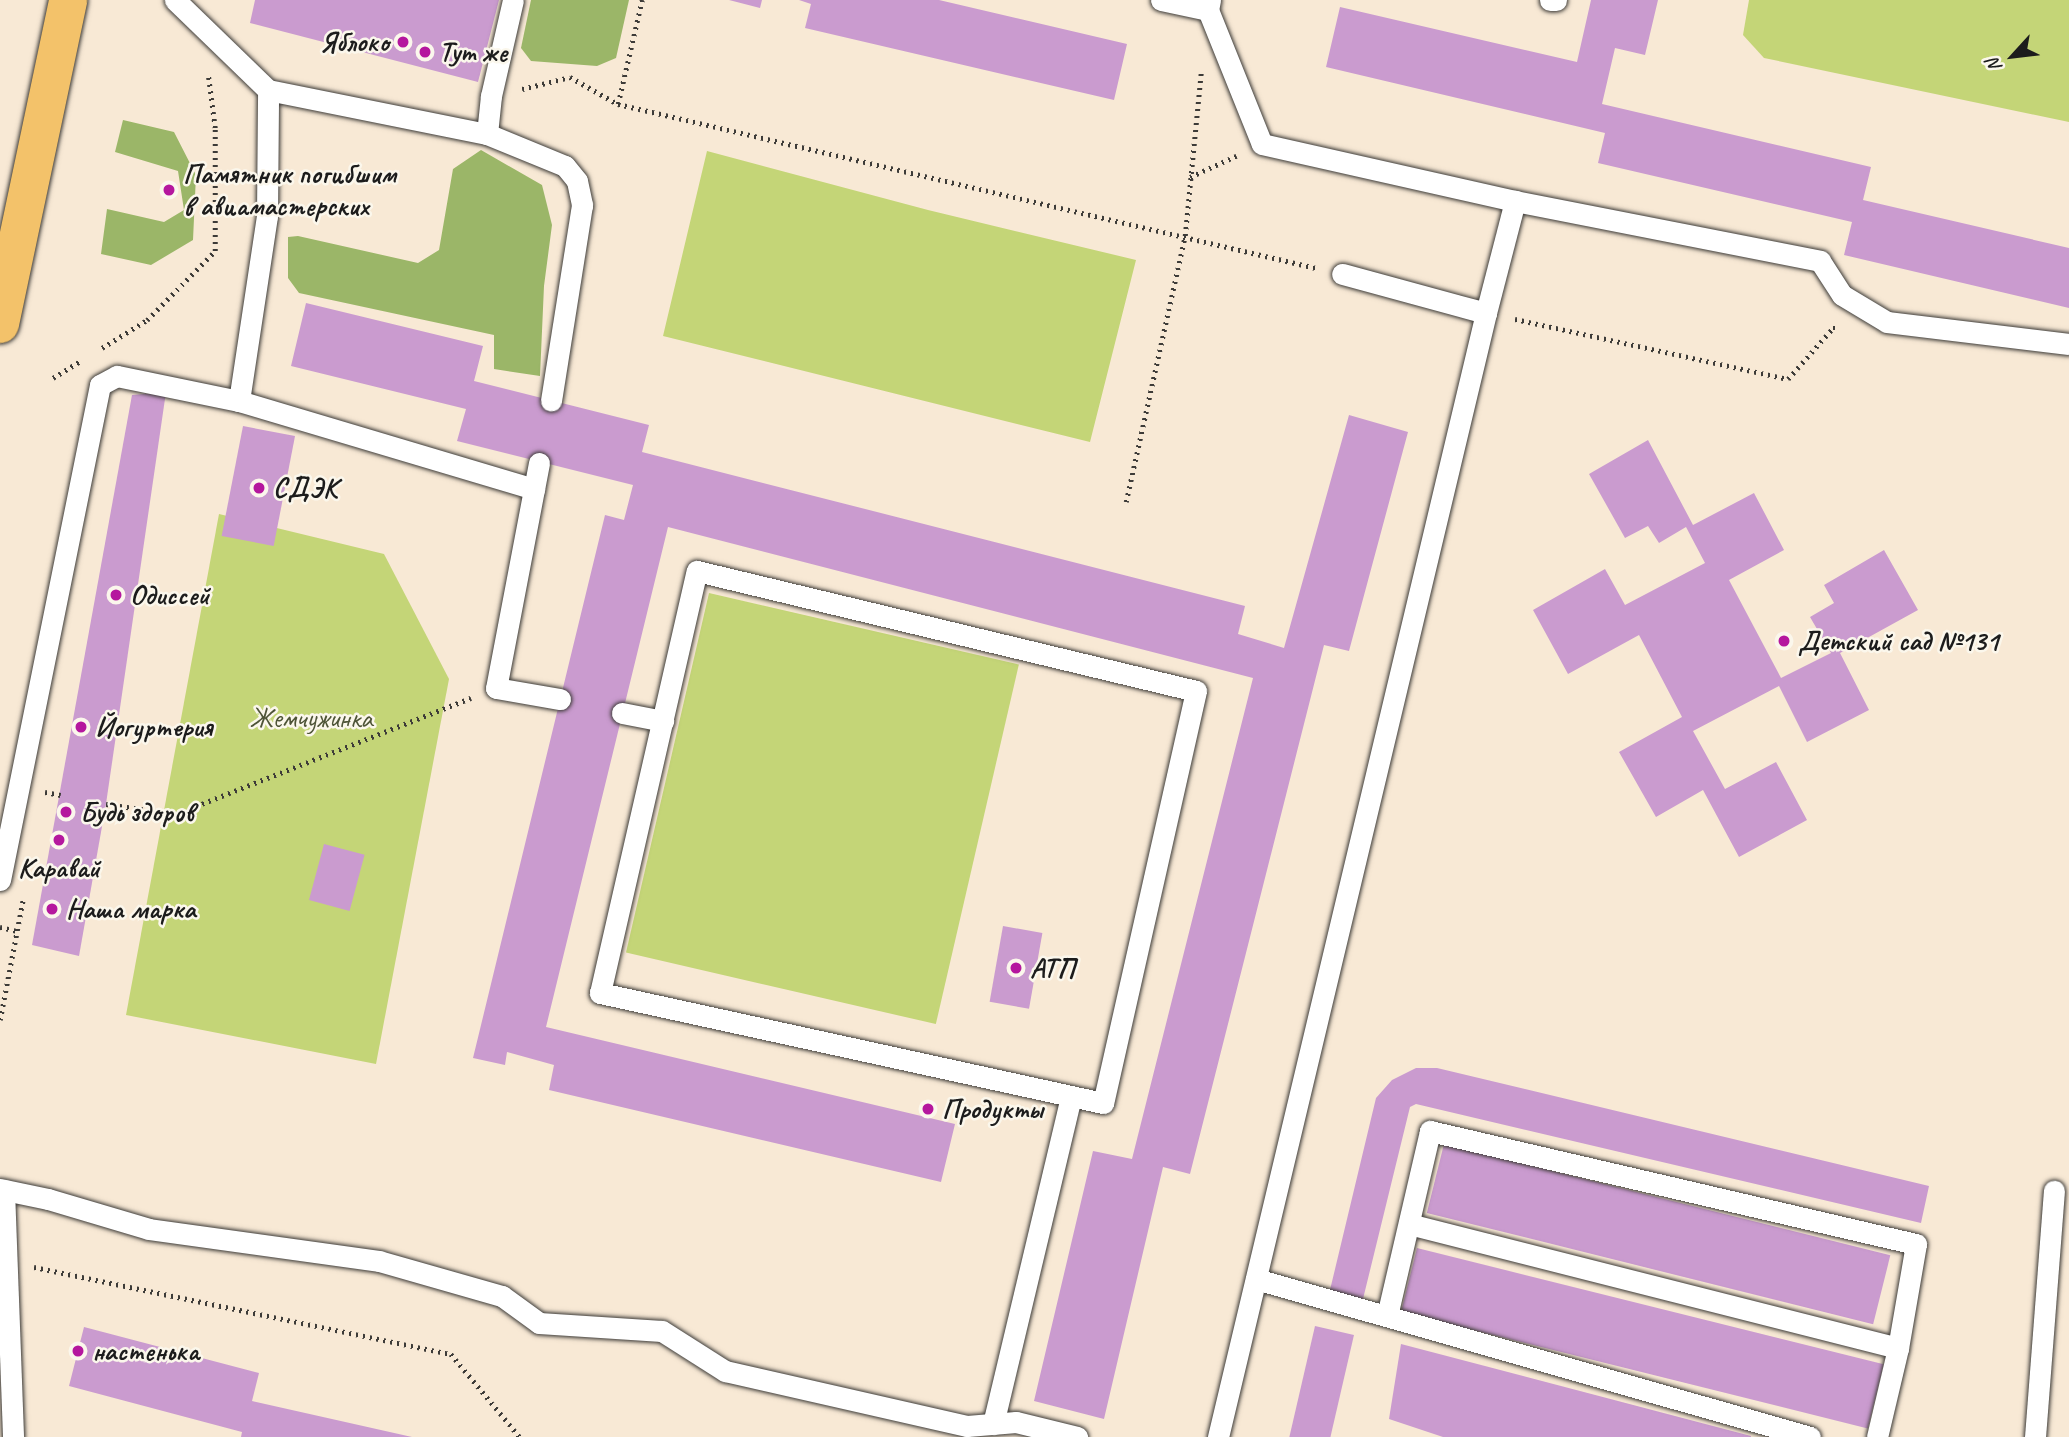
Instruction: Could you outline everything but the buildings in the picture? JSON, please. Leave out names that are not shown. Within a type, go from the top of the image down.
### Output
[{"type":"main road","points":[[0,324],[9,239],[68,0]]},
{"type":"lane","points":[[175,0],[268,90],[487,134],[565,166],[577,180],[582,205],[551,401]]},
{"type":"lane","points":[[487,134],[491,96],[513,0]]},
{"type":"lane","points":[[1161,0],[1209,5],[1262,144],[1515,201],[1820,261],[1843,295],[1887,323],[2069,344]]},
{"type":"lane","points":[[1550,0],[1556,0]]},
{"type":"lane","points":[[239,401],[267,216],[268,90]]},
{"type":"lane","points":[[1218,1437],[1515,201]]},
{"type":"lane","points":[[1342,274],[1486,313]]},
{"type":"lane","points":[[0,880],[100,385],[117,376],[239,401],[534,489]]},
{"type":"lane","points":[[539,463],[496,688],[560,699]]},
{"type":"lane","points":[[696,570],[1196,691],[1103,1103],[1071,1096],[600,993],[696,570]]},
{"type":"lane","points":[[622,713],[663,721]]},
{"type":"lane","points":[[993,1424],[1071,1096]]},
{"type":"lane","points":[[1387,1317],[1430,1131],[1916,1244],[1898,1348],[1877,1437]]},
{"type":"lane","points":[[13,1437],[2,1189],[149,1229],[379,1261],[502,1296],[539,1323],[662,1331],[725,1371],[967,1426],[1016,1422],[1077,1437]]},
{"type":"lane","points":[[2035,1437],[2054,1191]]},
{"type":"lane","points":[[1409,1224],[1898,1348]]},
{"type":"lane","points":[[1256,1279],[1811,1437]]},
{"type":"path","points":[[618,104],[642,0]]},
{"type":"path","points":[[100,349],[147,320],[215,251],[215,128],[203,27]]},
{"type":"path","points":[[1126,502],[1185,236],[1202,66]]},
{"type":"path","points":[[491,96],[570,77],[618,104],[1342,274]]},
{"type":"path","points":[[1190,177],[1262,144]]},
{"type":"path","points":[[1486,313],[1788,379],[1833,328],[1887,323]]},
{"type":"path","points":[[53,378],[88,356]]},
{"type":"path","points":[[106,804],[176,814],[496,688]]},
{"type":"path","points":[[41,804],[44,792],[61,795]]},
{"type":"path","points":[[0,1020],[24,893]]},
{"type":"path","points":[[0,928],[17,930]]},
{"type":"path","points":[[6,1260],[451,1354],[520,1437]]},
{"type":"green space","points":[[531,0],[629,0],[616,58],[597,66],[531,61],[521,48]]},
{"type":"green space","points":[[1749,0],[2069,0],[2069,122],[1764,58],[1743,35]]},
{"type":"green space","points":[[123,120],[174,132],[196,175],[193,240],[151,265],[101,254],[107,209],[164,222],[184,210],[178,171],[115,152]]},
{"type":"green space","points":[[481,150],[542,185],[552,225],[544,286],[540,376],[494,369],[494,335],[299,293],[288,278],[288,237],[298,236],[418,263],[439,250],[453,169]]},
{"type":"green space","points":[[707,151],[928,210],[1136,260],[1090,442],[663,336]]},
{"type":"green space","name":"Жемчужинка","points":[[219,514],[384,554],[449,679],[376,1064],[126,1015]]},
{"type":"green space","points":[[709,593],[1019,665],[936,1024],[626,953]]},
{"type":"place","name":"Яблоко","points":[[403,42]]},
{"type":"place","name":"Тут же","points":[[425,52]]},
{"type":"place","name":"Памятник погибшим в авиамастерских","points":[[169,190]]},
{"type":"place","name":"СДЭК","points":[[259,488]]},
{"type":"place","name":"Одиссей","points":[[116,595]]},
{"type":"place","name":"Детский сад №131","points":[[1784,641]]},
{"type":"place","name":"Йогуртерия","points":[[81,727]]},
{"type":"place","name":"Будь здоров","points":[[66,812]]},
{"type":"place","name":"Каравай","points":[[59,840]]},
{"type":"place","name":"Наша марка","points":[[52,909]]},
{"type":"place","name":"АТП","points":[[1016,968]]},
{"type":"place","name":"Продукты","points":[[928,1109]]},
{"type":"place","name":"настенька","points":[[78,1351]]}]
